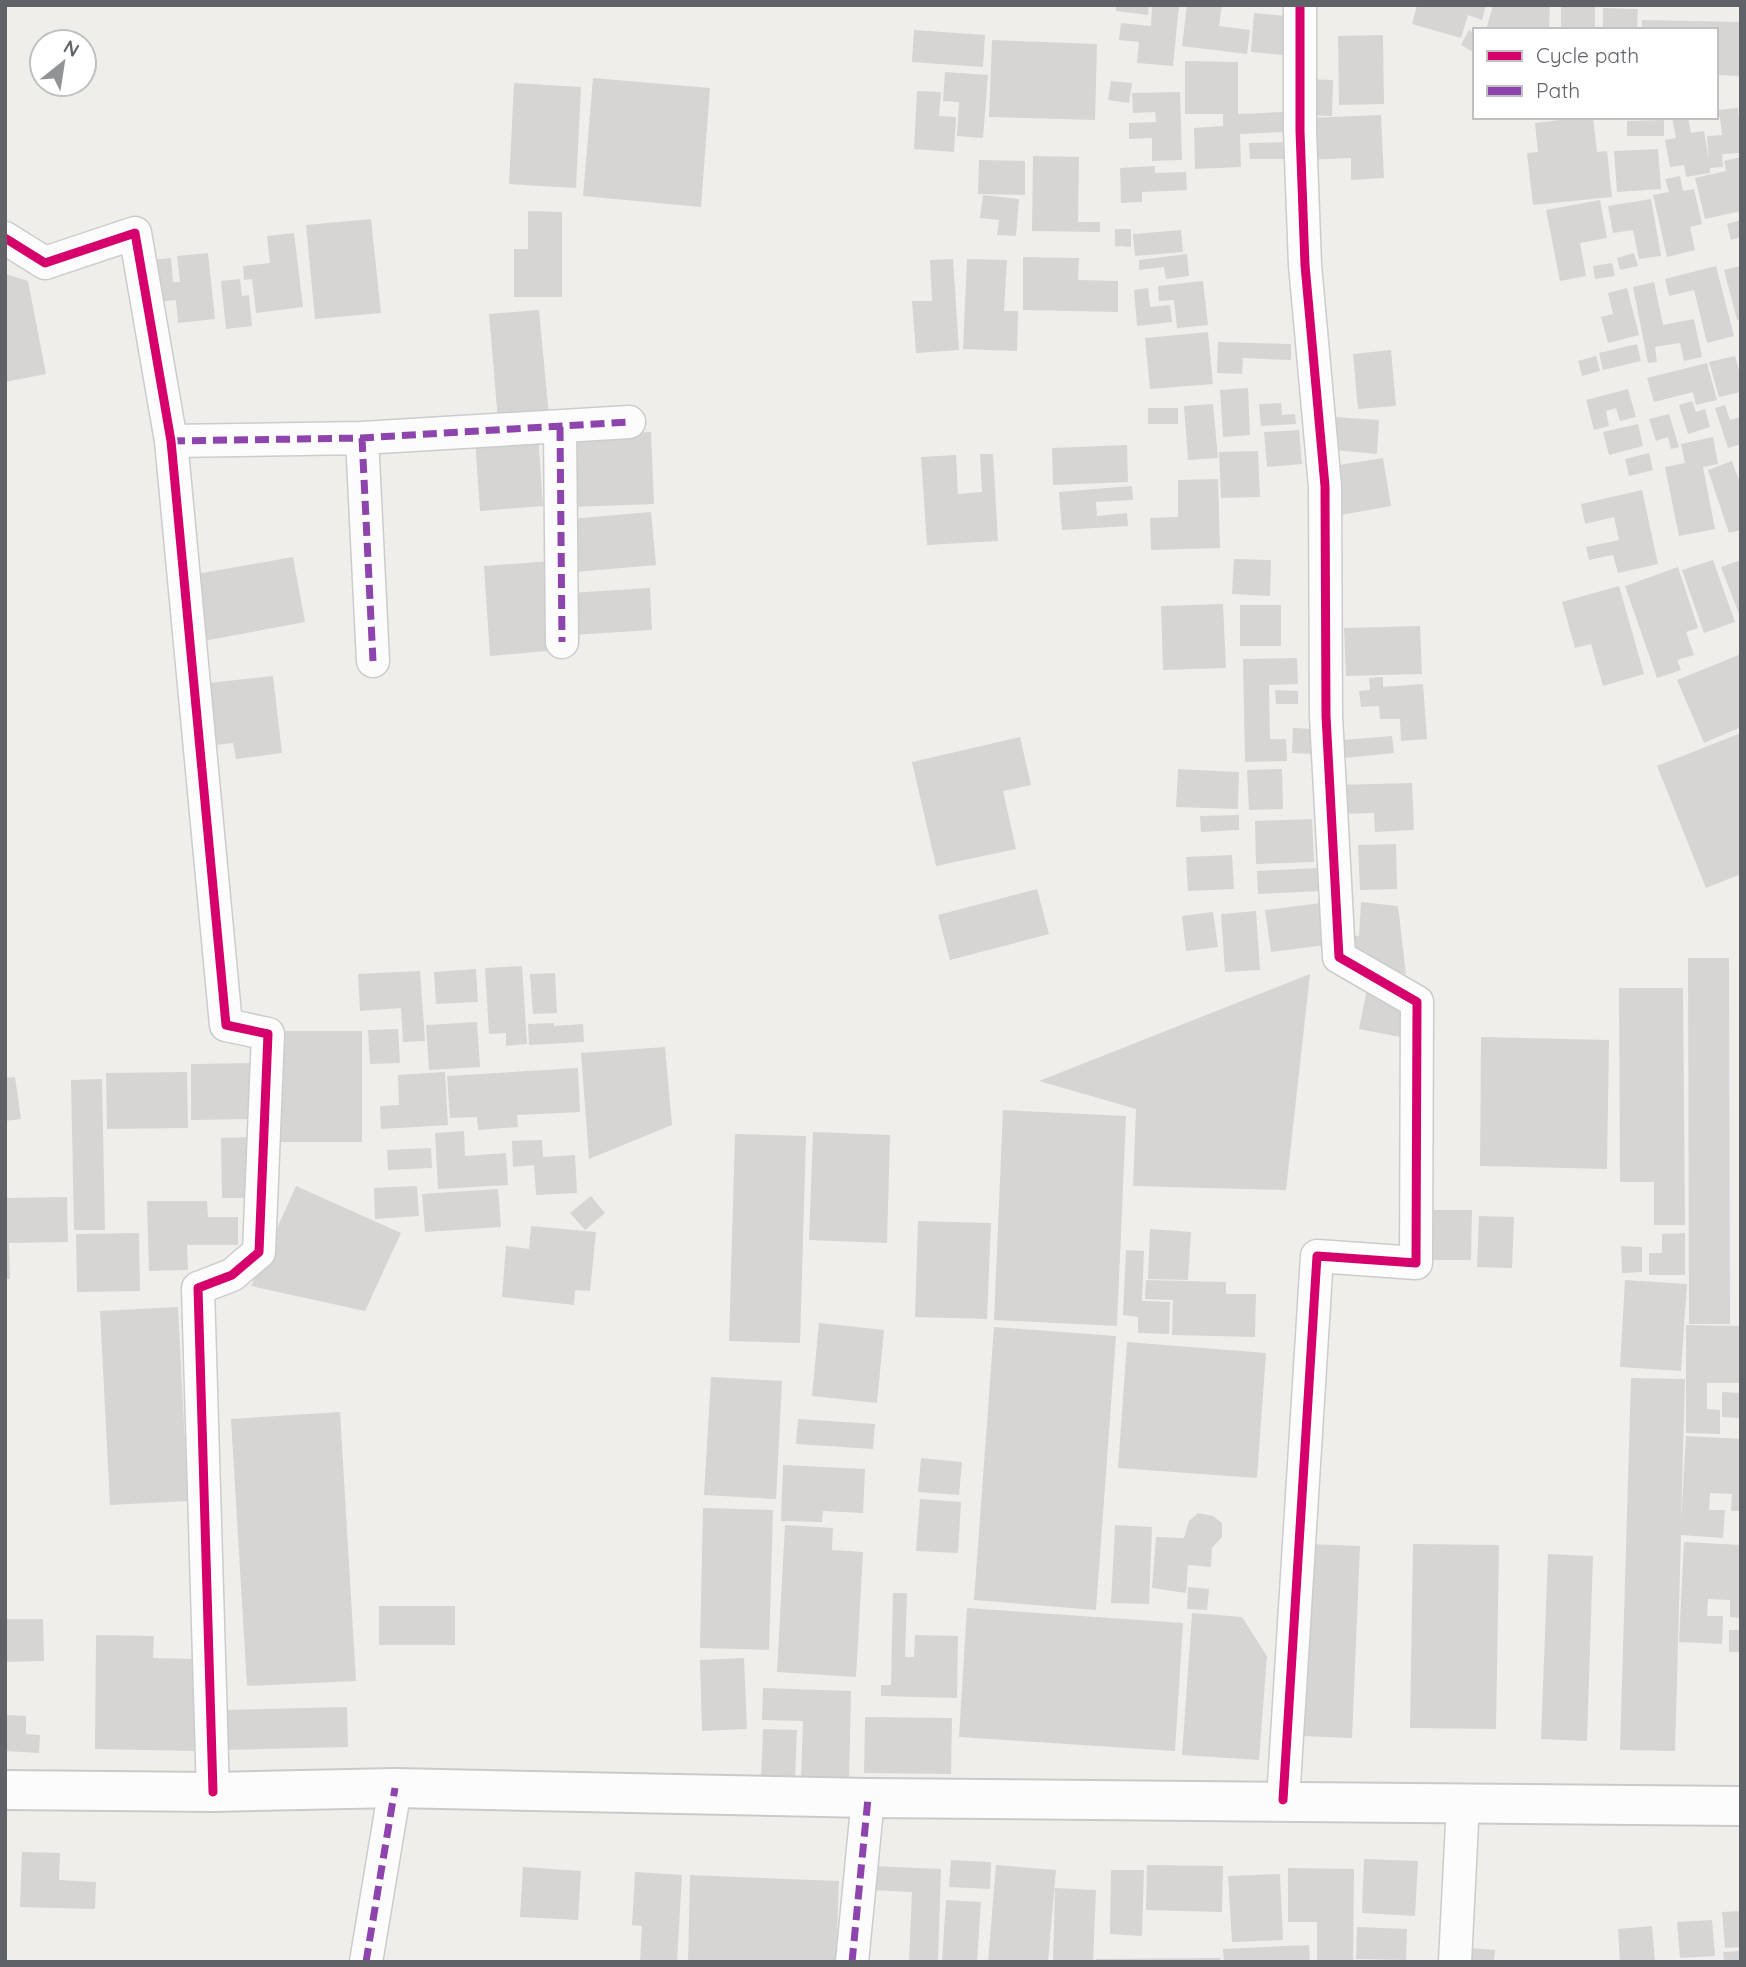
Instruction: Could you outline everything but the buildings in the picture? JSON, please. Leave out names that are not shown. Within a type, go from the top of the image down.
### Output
[{"type":"main road","points":[[5,1790],[213,1792],[395,1788],[868,1798],[1741,1806]]},
{"type":"street","points":[[1283,1800],[1317,1256],[1416,1263],[1417,1002],[1339,957],[1326,716],[1325,486],[1304,225],[1300,131],[1300,5]]},
{"type":"street","points":[[5,238],[45,263],[135,233],[171,441],[226,1025],[268,1034],[259,1252],[233,1275],[198,1288],[213,1792]]},
{"type":"street","points":[[171,441],[362,438],[629,422]]},
{"type":"street","points":[[560,427],[562,642]]},
{"type":"street","points":[[362,438],[373,661]]},
{"type":"street","points":[[366,1962],[395,1788]]},
{"type":"street","points":[[852,1962],[868,1798]]},
{"type":"street","points":[[1454,1962],[1464,1803]]},
{"type":"marked path","points":[[171,441],[362,438],[629,422]]},
{"type":"marked path","points":[[560,427],[562,642]]},
{"type":"marked path","points":[[362,438],[373,661]]},
{"type":"marked path","points":[[366,1962],[395,1788]]},
{"type":"marked path","points":[[852,1962],[868,1798]]},
{"type":"cycle path","points":[[1283,1800],[1317,1256],[1416,1263],[1417,1002],[1339,957],[1326,716],[1325,486],[1305,265],[1300,131],[1300,5]]},
{"type":"cycle path","points":[[5,238],[45,263],[135,233],[171,441],[226,1025],[268,1034],[259,1252],[232,1275],[198,1288],[213,1792]]}]
